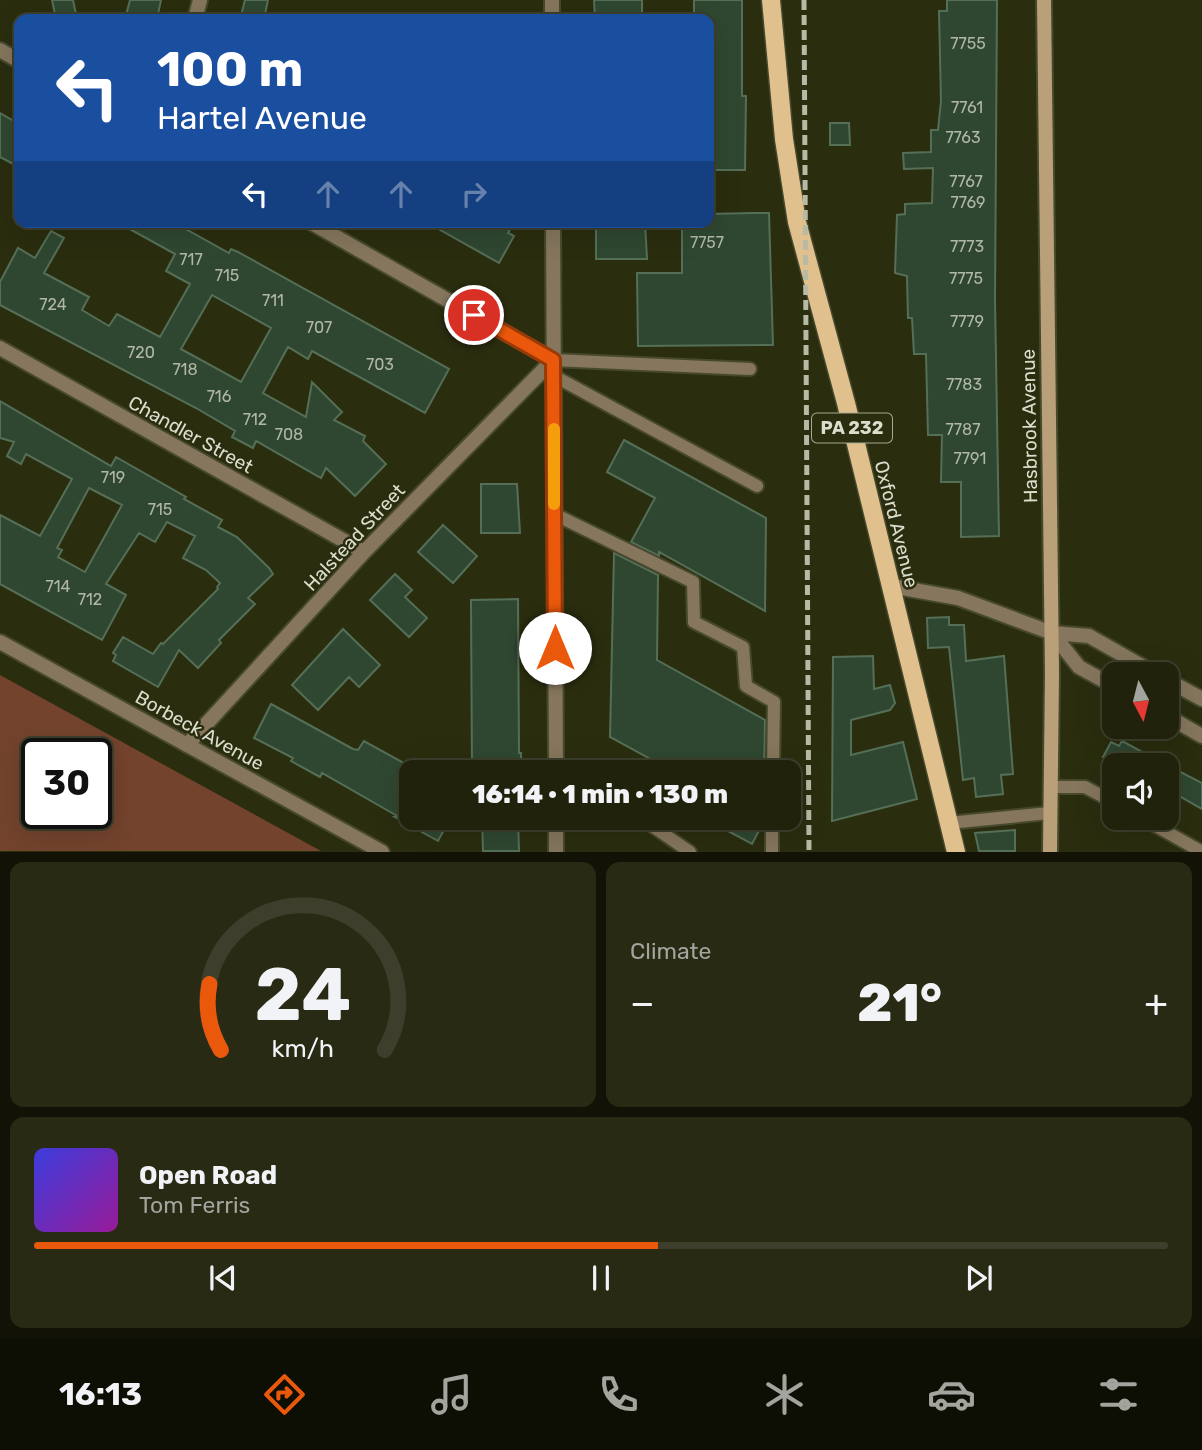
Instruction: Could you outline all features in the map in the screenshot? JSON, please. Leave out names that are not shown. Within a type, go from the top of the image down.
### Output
[{"type":"main road","name":"Oxford Avenue","points":[[771,0],[784,139],[797,222],[956,852]]},
{"type":"main road","name":"Hasbrook Avenue","points":[[1044,0],[1052,633],[1050,852]]},
{"type":"street","points":[[321,228],[553,360]]},
{"type":"street","points":[[553,228],[556,760]]},
{"type":"street","name":"Chandler Street","points":[[0,348],[364,552]]},
{"type":"street","name":"Halstead Street","points":[[187,745],[364,552],[553,360]]},
{"type":"street","points":[[891,586],[958,598],[1052,633],[1089,636],[1135,662]]},
{"type":"street","points":[[1052,633],[1079,667],[1102,680]]},
{"type":"street","name":"Borbeck Avenue","points":[[0,642],[382,852]]},
{"type":"street","points":[[1180,687],[1202,699]]},
{"type":"street","points":[[1180,723],[1202,736]]},
{"type":"street","points":[[556,830],[556,852]]},
{"type":"lane","points":[[553,360],[750,369]]},
{"type":"lane","points":[[554,376],[757,486]]},
{"type":"lane","points":[[554,514],[693,582],[694,622],[743,647],[746,686],[774,702],[773,760]]},
{"type":"lane","points":[[1050,787],[1085,787],[1102,796]]},
{"type":"lane","points":[[949,823],[1049,813]]},
{"type":"lane","points":[[658,830],[690,852]]},
{"type":"lane","points":[[772,830],[772,852]]},
{"type":"lane","points":[[1163,830],[1202,852]]},
{"type":"shaded area","points":[[0,675],[321,851],[0,851]]},
{"type":"building","points":[[52,0],[73,0],[76,14],[55,14]]},
{"type":"building","points":[[130,0],[161,0],[158,14],[126,14]]},
{"type":"building","points":[[245,0],[268,0],[265,14],[241,14]]},
{"type":"building","points":[[594,0],[642,0],[642,14],[595,14]]},
{"type":"building","points":[[694,0],[742,0],[742,96],[746,96],[745,170],[714,170],[714,14],[694,14]]},
{"type":"building","points":[[947,0],[997,0],[995,299],[999,536],[961,537],[961,482],[941,482],[942,435],[928,435],[926,354],[914,354],[912,318],[908,318],[907,276],[895,273],[897,215],[905,214],[905,204],[932,203],[933,168],[904,169],[903,153],[931,152],[931,130],[938,130],[941,101],[939,11],[947,11]]},
{"type":"building","points":[[0,113],[14,121],[14,164],[0,157]]},
{"type":"building","points":[[830,123],[849,123],[850,145],[830,145]]},
{"type":"building","points":[[769,213],[773,345],[638,346],[637,273],[682,273],[682,228],[714,228],[714,214]]},
{"type":"building","points":[[128,228],[184,228],[229,253],[231,249],[238,252],[449,369],[425,413],[312,351],[308,359],[288,347],[263,393],[306,417],[312,382],[342,412],[334,420],[365,436],[363,441],[386,464],[355,496],[326,468],[321,478],[256,441],[253,448],[232,437],[235,431],[196,408],[0,305],[0,282],[18,248],[35,258],[51,231],[64,238],[44,273],[89,297],[82,310],[109,326],[117,314],[160,337],[190,284],[166,271],[175,254]],"holes":[[[212,295],[271,328],[241,382],[181,349]]]},
{"type":"building","points":[[437,228],[511,228],[508,233],[514,236],[499,263]]},
{"type":"building","points":[[596,228],[645,228],[647,259],[596,259]]},
{"type":"building","points":[[0,401],[111,466],[116,457],[186,497],[184,499],[222,520],[218,527],[237,537],[273,574],[248,598],[255,604],[219,640],[221,643],[198,668],[179,650],[158,687],[113,661],[116,655],[113,653],[123,637],[153,654],[161,643],[163,644],[218,589],[220,583],[206,570],[183,558],[195,536],[167,522],[155,542],[139,533],[106,584],[126,595],[102,640],[0,584],[0,515],[40,536],[72,479],[26,454],[21,464],[7,456],[14,442],[0,438]],"holes":[[[89,488],[122,505],[85,572],[58,557],[62,550],[57,548]]]},
{"type":"building","points":[[624,440],[766,518],[765,611],[659,552],[659,556],[631,542],[655,498],[607,472]]},
{"type":"building","points":[[481,484],[517,484],[520,533],[481,533]]},
{"type":"building","points":[[443,525],[477,556],[453,583],[418,552]]},
{"type":"building","points":[[614,553],[658,575],[657,660],[765,720],[764,760],[652,760],[610,737]]},
{"type":"building","points":[[395,574],[412,590],[405,597],[427,618],[409,637],[370,600]]},
{"type":"building","points":[[518,599],[521,760],[472,760],[471,600]]},
{"type":"building","points":[[949,617],[949,625],[964,625],[966,661],[1004,656],[1013,774],[1001,775],[1003,794],[976,797],[974,778],[963,780],[949,647],[928,648],[927,618]]},
{"type":"building","points":[[343,629],[380,665],[359,687],[349,677],[318,710],[292,685]]},
{"type":"building","points":[[873,656],[874,689],[890,685],[895,703],[890,710],[851,720],[851,755],[903,742],[917,799],[832,821],[833,657]]},
{"type":"building","points":[[271,704],[353,749],[358,750],[364,741],[399,760],[399,817],[322,773],[320,777],[291,761],[293,758],[254,738]]},
{"type":"building","points":[[1122,741],[1144,753],[1105,753],[1111,742],[1119,746]]},
{"type":"building","points":[[1179,771],[1202,783],[1202,809],[1179,796]]},
{"type":"building","points":[[418,830],[444,830],[438,841]]},
{"type":"building","points":[[482,830],[518,830],[519,851],[483,851]]},
{"type":"building","points":[[726,830],[759,830],[752,844]]},
{"type":"building","points":[[1015,830],[1015,851],[979,851],[975,833]]},
{"type":"railway","points":[[804,0],[809,852]]},
{"type":"slow traffic","points":[[554,429],[554,504]]},
{"type":"route","points":[[474,315],[553,360],[555,648]]}]
